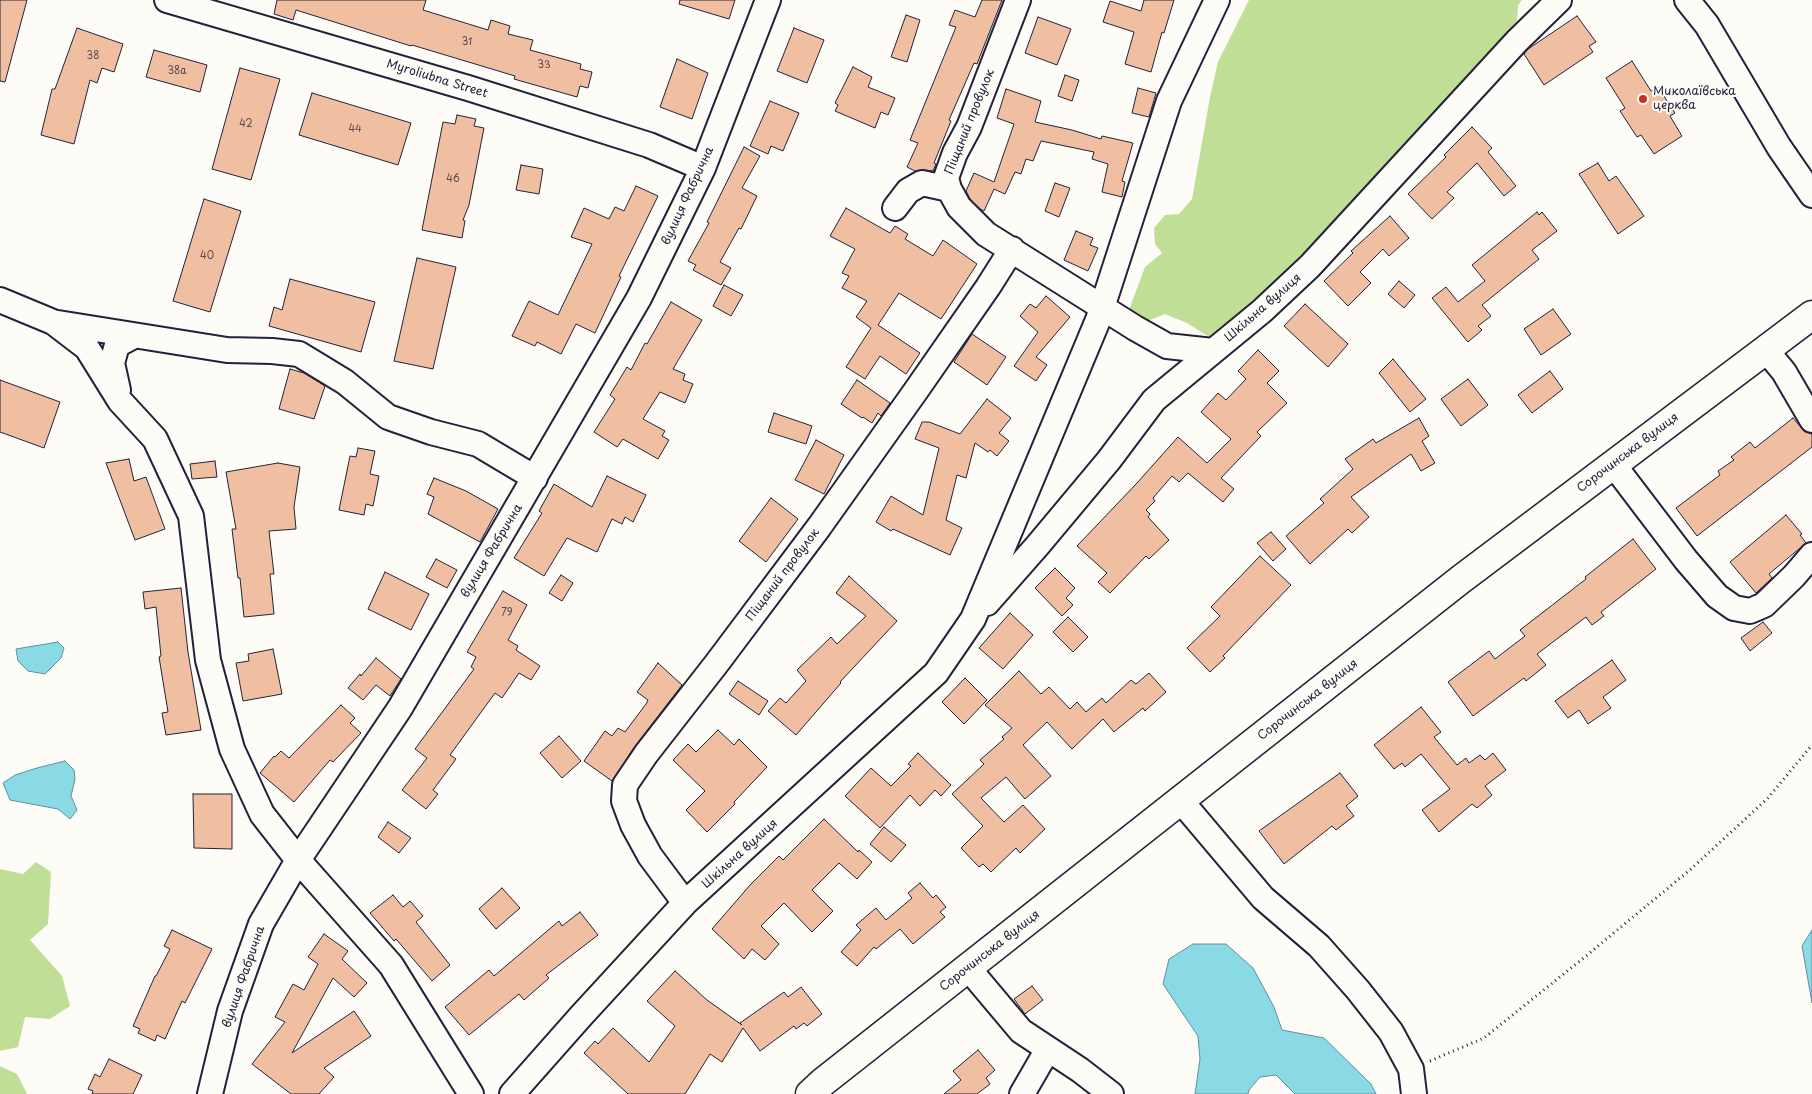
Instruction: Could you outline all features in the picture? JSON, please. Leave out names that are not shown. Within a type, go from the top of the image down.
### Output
[{"type":"main road","name":"Сорочинська вулиця","points":[[810,1094],[1452,586],[1812,315]]},
{"type":"street","name":"Myroliubna Street","points":[[167,0],[468,88],[650,145],[704,168]]},
{"type":"street","name":"вулиця Фабрична","points":[[210,1094],[230,1011],[261,924],[298,860],[400,708],[638,298],[704,168],[768,0]]},
{"type":"street","name":"Піщаний провулок","points":[[1018,0],[969,127],[955,153],[946,178],[958,207],[986,234],[1135,328],[1167,346],[1213,351]]},
{"type":"street","name":"Шкільна вулиця","points":[[973,618],[1098,320],[1169,101],[1217,0]]},
{"type":"street","name":"Шкільна вулиця","points":[[512,1094],[685,904],[936,674],[973,618],[1038,545],[1097,474],[1154,400],[1262,311],[1310,266],[1517,41],[1559,0]]},
{"type":"street","points":[[1688,0],[1706,25],[1779,147],[1812,195]]},
{"type":"street","points":[[895,208],[908,191],[922,183],[949,188]]},
{"type":"street","name":"Піщаний провулок","points":[[685,904],[650,856],[633,825],[624,801],[625,785],[646,754],[819,527],[972,312],[1012,249]]},
{"type":"street","points":[[0,300],[54,322],[227,350],[299,354],[345,382],[388,417],[431,432],[478,444],[535,478]]},
{"type":"street","points":[[54,322],[88,348],[120,401],[155,440],[191,516],[208,660],[232,748],[262,814],[298,860],[391,965],[471,1094]]},
{"type":"street","points":[[120,401],[112,363],[117,345],[134,336]]},
{"type":"street","points":[[1766,350],[1784,372],[1812,420]]},
{"type":"street","points":[[1613,464],[1686,560],[1717,596],[1734,608],[1750,611],[1764,605],[1794,576],[1812,555]]},
{"type":"street","points":[[1181,800],[1263,898],[1319,946],[1358,990],[1391,1032],[1411,1069],[1414,1094]]},
{"type":"street","points":[[968,968],[1020,1031],[1080,1070],[1111,1094]]},
{"type":"street","points":[[1022,1094],[1048,1049]]},
{"type":"path","points":[[1411,1069],[1484,1038],[1586,956],[1691,869],[1768,798],[1812,745]]},
{"type":"green space","points":[[1249,0],[1522,0],[1518,5],[1517,21],[1500,45],[1424,132],[1222,341],[1165,314],[1145,322],[1129,310],[1145,267],[1162,253],[1155,244],[1154,228],[1165,215],[1179,214],[1192,199],[1218,62]]},
{"type":"green space","points":[[36,862],[51,872],[48,924],[30,940],[62,976],[70,1006],[50,1019],[25,1017],[18,1047],[0,1051],[0,869],[23,874]]},
{"type":"green space","points":[[0,1066],[17,1074],[27,1094],[0,1094]]},
{"type":"water","points":[[58,642],[64,648],[61,658],[45,674],[28,671],[18,661],[16,649]]},
{"type":"water","points":[[65,761],[74,770],[75,779],[71,796],[77,810],[70,819],[58,809],[10,800],[3,783],[15,775]]},
{"type":"water","points":[[1812,930],[1812,1003],[1802,946]]},
{"type":"water","points":[[1193,944],[1226,944],[1253,968],[1274,1007],[1282,1030],[1324,1038],[1371,1084],[1376,1094],[1295,1094],[1276,1075],[1260,1077],[1248,1094],[1195,1094],[1200,1059],[1198,1036],[1163,984],[1169,959]]},
{"type":"building","points":[[0,0],[27,0],[5,82],[0,81]]},
{"type":"building","points":[[277,0],[426,0],[423,10],[488,30],[491,20],[510,26],[508,34],[533,40],[530,50],[581,64],[580,69],[592,72],[588,88],[580,86],[577,97],[514,79],[515,76],[296,10],[293,20],[274,14]]},
{"type":"building","points":[[680,0],[735,0],[729,19],[679,4]]},
{"type":"building","points":[[982,0],[1002,0],[977,64],[974,63],[949,120],[951,121],[934,163],[936,164],[933,171],[915,171],[907,167],[918,143],[910,140],[956,27],[949,25],[955,10],[975,17]]},
{"type":"building","points":[[1144,0],[1174,0],[1164,33],[1162,32],[1151,72],[1125,64],[1134,32],[1103,22],[1110,1],[1141,11]]},
{"type":"building","points":[[906,15],[920,20],[907,62],[891,57]]},
{"type":"building","points":[[1577,16],[1596,42],[1589,46],[1593,52],[1544,85],[1524,54],[1528,49]]},
{"type":"building","points":[[1038,17],[1071,29],[1057,65],[1025,53]]},
{"type":"building","points":[[77,28],[123,44],[114,72],[102,68],[97,83],[90,80],[74,144],[41,135],[52,89],[55,89]]},
{"type":"building","points":[[794,28],[824,40],[807,83],[777,71]]},
{"type":"building","points":[[154,50],[207,65],[200,92],[146,77]]},
{"type":"building","points":[[677,59],[708,73],[692,119],[660,107]]},
{"type":"building","name":"Миколаївська церква","points":[[1632,61],[1651,91],[1658,87],[1675,113],[1670,116],[1682,136],[1654,154],[1641,135],[1637,137],[1620,111],[1625,108],[1606,78]]},
{"type":"building","points":[[853,67],[872,77],[868,87],[895,98],[888,115],[881,112],[875,128],[835,111],[838,105],[835,103]]},
{"type":"building","points":[[240,68],[280,79],[251,180],[212,169]]},
{"type":"building","points":[[1065,75],[1079,80],[1072,101],[1058,96]]},
{"type":"building","points":[[1138,88],[1156,93],[1149,117],[1132,113]]},
{"type":"building","points":[[1006,89],[1041,101],[1035,122],[1101,139],[1102,136],[1133,143],[1122,181],[1125,182],[1122,197],[1102,192],[1108,164],[1092,159],[1094,152],[1041,141],[1033,161],[1026,159],[1021,174],[1015,172],[1005,194],[994,189],[984,211],[980,209],[970,199],[966,191],[974,173],[994,182],[1014,124],[997,118]]},
{"type":"building","points":[[312,93],[411,123],[398,165],[299,135]]},
{"type":"building","points":[[770,101],[799,113],[783,151],[771,146],[768,154],[750,146]]},
{"type":"building","points":[[457,115],[476,119],[474,126],[484,128],[469,205],[463,220],[465,221],[462,238],[422,230],[443,122],[455,124]]},
{"type":"building","points":[[1472,127],[1492,148],[1488,152],[1516,186],[1504,196],[1477,163],[1447,192],[1454,198],[1432,219],[1408,194],[1446,157],[1444,155]]},
{"type":"building","points":[[744,147],[760,156],[742,188],[757,196],[741,229],[739,228],[720,262],[731,268],[721,285],[693,270],[696,265],[688,261],[709,223],[707,222]]},
{"type":"building","points":[[1598,163],[1609,181],[1616,176],[1644,216],[1618,234],[1579,174]]},
{"type":"building","points":[[521,165],[543,169],[539,194],[516,190]]},
{"type":"building","points":[[1055,183],[1070,188],[1059,217],[1045,211]]},
{"type":"building","points":[[636,186],[658,196],[619,276],[621,277],[595,333],[576,324],[561,354],[537,342],[535,346],[512,336],[529,301],[558,315],[592,244],[571,237],[584,208],[609,219],[615,207],[624,211]]},
{"type":"building","points":[[204,199],[241,211],[210,312],[173,301]]},
{"type":"building","points":[[846,208],[890,233],[895,226],[908,234],[905,239],[933,256],[943,240],[977,264],[941,319],[899,293],[878,325],[920,353],[906,374],[880,356],[865,379],[846,367],[871,328],[856,317],[867,301],[842,288],[849,276],[842,273],[855,249],[830,236]]},
{"type":"building","points":[[1537,212],[1539,215],[1542,212],[1557,231],[1532,250],[1539,259],[1482,305],[1491,316],[1478,326],[1482,330],[1468,342],[1432,298],[1446,287],[1458,302],[1485,281],[1472,265]]},
{"type":"building","points":[[1390,216],[1409,238],[1389,256],[1383,249],[1360,272],[1371,283],[1348,306],[1324,281],[1353,253],[1351,251]]},
{"type":"building","points":[[1076,231],[1093,238],[1090,245],[1098,248],[1088,271],[1064,260]]},
{"type":"building","points":[[417,258],[456,267],[433,369],[394,361]]},
{"type":"building","points":[[290,279],[375,302],[361,352],[269,326],[274,307],[282,310]]},
{"type":"building","points":[[1399,281],[1415,295],[1404,308],[1388,294]]},
{"type":"building","points":[[724,285],[743,295],[731,316],[713,306]]},
{"type":"building","points":[[1046,296],[1070,317],[1036,357],[1047,365],[1036,381],[1014,366],[1038,332],[1020,316],[1030,304],[1036,308]]},
{"type":"building","points":[[671,302],[702,320],[673,369],[685,374],[683,380],[693,384],[685,403],[660,392],[643,419],[665,431],[662,436],[669,440],[658,459],[623,439],[617,447],[594,432],[615,399],[610,395],[627,367],[631,370],[645,343],[647,344]]},
{"type":"building","points":[[1305,304],[1348,344],[1328,367],[1284,326]]},
{"type":"building","points":[[1553,309],[1571,334],[1541,355],[1524,329]]},
{"type":"building","points":[[972,334],[1006,357],[987,385],[954,362]]},
{"type":"building","points":[[1258,350],[1279,371],[1267,383],[1287,403],[1257,432],[1261,436],[1221,478],[1234,489],[1223,502],[1188,473],[1179,482],[1172,476],[1153,498],[1155,501],[1146,510],[1150,514],[1148,517],[1169,540],[1149,559],[1146,556],[1110,593],[1098,582],[1107,573],[1077,546],[1178,437],[1207,463],[1231,439],[1201,412],[1218,393],[1226,400],[1246,379],[1238,371]]},
{"type":"building","points":[[1393,359],[1426,399],[1410,412],[1379,373]]},
{"type":"building","points":[[290,369],[304,373],[325,386],[314,419],[279,409]]},
{"type":"building","points":[[1550,371],[1563,389],[1532,413],[1518,395]]},
{"type":"building","points":[[1468,379],[1488,405],[1461,426],[1441,399]]},
{"type":"building","points":[[0,380],[60,402],[44,448],[0,432]]},
{"type":"building","points":[[857,380],[890,403],[881,416],[878,413],[872,423],[841,404]]},
{"type":"building","points":[[987,399],[1011,418],[999,433],[1009,441],[997,456],[990,450],[988,452],[975,443],[966,478],[957,475],[946,520],[962,528],[950,555],[893,529],[891,531],[876,522],[891,496],[923,515],[939,448],[915,439],[922,422],[929,422],[960,434]]},
{"type":"building","points":[[774,413],[812,426],[806,444],[768,432]]},
{"type":"building","points":[[1419,418],[1429,436],[1422,441],[1435,463],[1421,471],[1411,454],[1351,497],[1369,517],[1352,533],[1348,529],[1310,564],[1286,536],[1324,503],[1320,499],[1353,469],[1345,459],[1373,439],[1376,443]]},
{"type":"building","points":[[1793,418],[1805,432],[1812,434],[1812,447],[1697,536],[1676,508],[1720,475],[1718,471],[1734,460],[1731,457],[1750,442],[1755,448]]},
{"type":"building","points":[[816,440],[844,455],[824,494],[795,480]]},
{"type":"building","points":[[358,448],[375,451],[370,474],[379,476],[373,506],[366,504],[364,515],[339,510],[350,456],[356,457]]},
{"type":"building","points":[[129,459],[134,481],[146,477],[165,529],[135,540],[106,463]]},
{"type":"building","points":[[215,461],[217,477],[192,479],[190,464]]},
{"type":"building","points":[[278,463],[300,467],[294,507],[296,529],[269,531],[274,574],[270,574],[274,614],[244,617],[232,529],[236,529],[226,472]]},
{"type":"building","points":[[607,476],[646,495],[633,522],[625,517],[622,524],[612,519],[597,552],[567,538],[544,576],[514,558],[542,513],[539,511],[554,484],[592,507]]},
{"type":"building","points":[[434,478],[466,491],[498,509],[480,542],[428,514],[434,497],[427,494]]},
{"type":"building","points":[[771,498],[798,519],[766,562],[739,541]]},
{"type":"building","points":[[1786,515],[1802,534],[1800,535],[1806,543],[1769,574],[1772,578],[1756,593],[1730,562]]},
{"type":"building","points":[[1271,532],[1286,549],[1273,561],[1257,543]]},
{"type":"building","points":[[1633,539],[1656,569],[1601,612],[1604,616],[1592,625],[1586,617],[1537,654],[1546,665],[1526,681],[1524,678],[1473,716],[1448,682],[1489,651],[1495,659],[1525,636],[1520,630],[1586,579],[1585,577]]},
{"type":"building","points":[[1260,556],[1291,585],[1210,672],[1187,648],[1220,616],[1211,607]]},
{"type":"building","points":[[436,559],[457,570],[447,588],[426,577]]},
{"type":"building","points":[[1055,568],[1075,588],[1066,598],[1073,605],[1062,616],[1035,588]]},
{"type":"building","points":[[385,572],[429,594],[411,630],[368,609]]},
{"type":"building","points":[[561,575],[573,583],[562,601],[549,593]]},
{"type":"building","points":[[849,576],[897,621],[840,682],[796,735],[768,711],[780,698],[786,703],[806,681],[797,670],[831,637],[837,644],[866,616],[836,593]]},
{"type":"building","points":[[181,588],[188,652],[201,730],[166,735],[162,713],[168,712],[159,657],[161,656],[156,607],[145,609],[143,592]]},
{"type":"building","points":[[503,591],[527,605],[508,640],[518,646],[516,650],[540,666],[531,680],[519,673],[502,698],[495,693],[450,755],[456,759],[433,790],[438,794],[426,809],[402,790],[427,758],[415,749],[474,669],[471,667],[476,657],[467,652]]},
{"type":"building","points":[[1010,613],[1033,635],[1003,669],[979,648]]},
{"type":"building","points":[[1068,617],[1088,637],[1073,652],[1053,632]]},
{"type":"building","points":[[1763,622],[1772,633],[1750,651],[1741,638]]},
{"type":"building","points":[[273,649],[282,694],[243,701],[236,663],[249,661],[248,654]]},
{"type":"building","points":[[376,658],[401,679],[390,696],[376,685],[363,700],[348,688]]},
{"type":"building","points":[[1612,660],[1626,680],[1603,697],[1611,708],[1588,724],[1579,710],[1568,718],[1555,701]]},
{"type":"building","points":[[658,663],[682,685],[635,746],[612,781],[584,761],[605,731],[612,736],[618,728],[625,732],[648,700],[637,692]]},
{"type":"building","points":[[1019,671],[1041,694],[1049,687],[1070,709],[1077,702],[1086,712],[1102,698],[1106,703],[1131,680],[1136,684],[1149,673],[1166,692],[1145,711],[1143,708],[1114,732],[1103,719],[1072,749],[1047,722],[1023,745],[1051,776],[1025,799],[1006,777],[981,798],[1004,822],[1023,805],[1045,829],[1020,853],[1016,848],[991,872],[983,864],[979,867],[961,848],[983,826],[952,794],[984,764],[980,760],[1004,739],[1002,737],[1012,728],[985,705]]},
{"type":"building","points":[[965,678],[987,700],[964,724],[942,702]]},
{"type":"building","points":[[738,681],[768,701],[759,715],[729,694]]},
{"type":"building","points":[[341,705],[355,718],[350,723],[361,733],[333,762],[330,760],[294,802],[260,773],[274,756],[281,751],[289,758]]},
{"type":"building","points":[[1421,707],[1441,732],[1434,737],[1457,765],[1466,758],[1469,763],[1480,755],[1485,760],[1493,753],[1506,770],[1485,786],[1492,795],[1477,808],[1472,804],[1439,832],[1422,810],[1450,789],[1421,754],[1405,767],[1402,763],[1394,769],[1374,745]]},
{"type":"building","points":[[718,730],[734,745],[739,739],[767,767],[734,802],[735,804],[707,832],[686,810],[705,791],[673,760],[688,744],[696,752]]},
{"type":"building","points":[[559,736],[581,761],[562,778],[540,753]]},
{"type":"building","points":[[918,753],[951,785],[941,796],[935,790],[920,806],[910,795],[880,828],[845,796],[871,768],[891,786],[911,766],[908,764]]},
{"type":"building","points":[[1340,773],[1358,796],[1346,806],[1354,816],[1336,830],[1332,826],[1284,864],[1259,831]]},
{"type":"building","points":[[193,794],[232,794],[232,849],[194,848]]},
{"type":"building","points":[[824,819],[858,852],[859,850],[872,862],[857,879],[839,863],[812,890],[833,911],[812,932],[784,903],[761,926],[779,944],[765,960],[752,949],[744,959],[712,929],[751,884],[779,856],[783,860]]},
{"type":"building","points":[[388,822],[411,838],[399,853],[378,837]]},
{"type":"building","points":[[884,827],[906,845],[891,862],[870,844]]},
{"type":"building","points":[[920,883],[933,898],[936,895],[946,907],[940,912],[945,917],[913,944],[900,929],[876,949],[874,947],[857,966],[841,952],[861,930],[856,925],[876,908],[886,920],[912,898],[908,893]]},
{"type":"building","points":[[502,888],[520,908],[496,929],[479,909]]},
{"type":"building","points":[[393,895],[403,907],[410,901],[423,916],[416,922],[450,965],[432,981],[396,939],[394,941],[370,913]]},
{"type":"building","points":[[580,912],[598,935],[546,975],[549,978],[524,1000],[519,994],[469,1035],[445,1007],[489,970],[494,976],[559,921],[562,926]]},
{"type":"building","points":[[172,930],[212,949],[185,1003],[182,1001],[165,1039],[157,1035],[155,1041],[138,1033],[140,1029],[133,1026],[155,976],[170,949],[164,946]]},
{"type":"building","points":[[324,934],[348,951],[342,959],[367,983],[354,997],[333,978],[292,1053],[354,1011],[371,1036],[324,1068],[334,1077],[319,1094],[291,1094],[252,1064],[285,1022],[275,1017],[293,984],[304,990],[318,964],[308,957]]},
{"type":"building","points":[[675,971],[707,1000],[742,1025],[740,1023],[784,992],[788,997],[801,987],[822,1014],[807,1026],[804,1023],[796,1029],[794,1026],[760,1051],[743,1028],[722,1062],[710,1054],[685,1094],[628,1094],[584,1053],[595,1041],[598,1044],[613,1028],[649,1062],[675,1026],[647,1001]]},
{"type":"building","points":[[1032,986],[1043,1000],[1025,1014],[1014,999]]},
{"type":"building","points":[[978,1050],[995,1070],[986,1078],[990,1084],[977,1094],[944,1094],[961,1080],[953,1071]]},
{"type":"building","points":[[109,1059],[142,1075],[133,1094],[92,1094],[93,1091],[88,1089],[95,1074],[100,1077]]},
{"type":"place","name":"Миколаївська церква","points":[[1643,99]]}]
